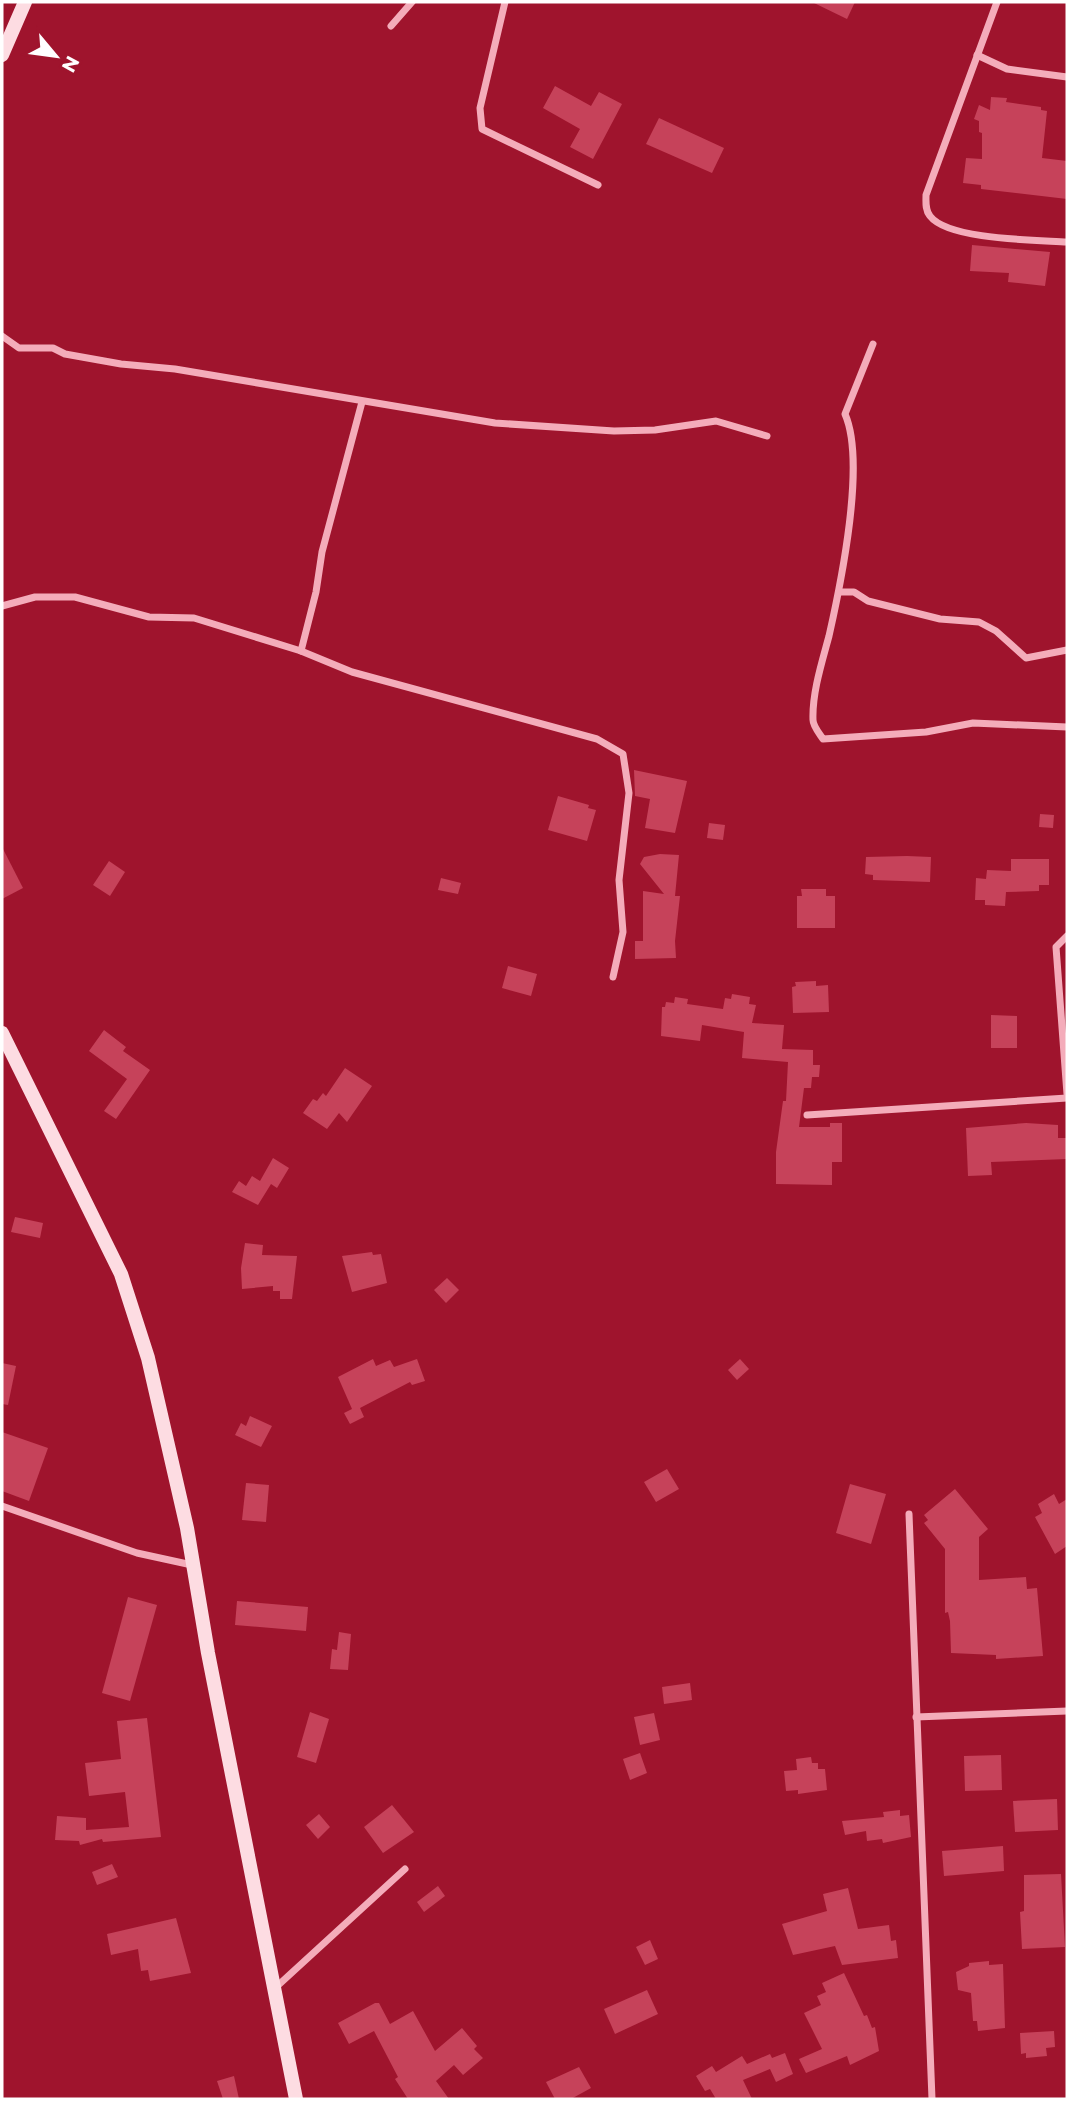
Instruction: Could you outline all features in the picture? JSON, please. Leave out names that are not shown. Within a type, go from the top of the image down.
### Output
[{"type":"street","points":[[2,55],[25,2]]},
{"type":"street","points":[[391,26],[412,2]]},
{"type":"street","points":[[505,2],[480,108],[482,128],[598,186]]},
{"type":"street","points":[[997,2],[926,195],[926,211],[936,223],[946,228],[997,237],[1067,242]]},
{"type":"street","points":[[977,55],[1007,69],[1067,77]]},
{"type":"street","points":[[2,336],[19,348],[53,348],[65,354],[110,362],[175,369],[362,402],[542,429],[655,430],[716,421],[767,436]]},
{"type":"street","points":[[873,344],[845,414],[851,428],[854,461],[839,592],[820,673],[813,723],[823,739],[926,732],[973,723],[1067,727]]},
{"type":"street","points":[[301,651],[316,592],[322,552],[362,402]]},
{"type":"street","points":[[839,592],[854,592],[868,601],[940,619],[979,622],[996,631],[1026,657],[1067,650]]},
{"type":"street","points":[[2,606],[35,597],[75,597],[149,617],[194,618],[301,651],[352,673],[597,739],[623,754],[629,793],[619,880],[623,932],[613,977]]},
{"type":"street","points":[[807,1115],[1067,1096],[1056,947],[1067,936]]},
{"type":"street","points":[[2,1033],[125,1284],[148,1357],[192,1565],[296,2099]]},
{"type":"street","points":[[2,1506],[137,1553],[192,1565]]},
{"type":"street","points":[[909,1514],[932,2099]]},
{"type":"street","points":[[916,1717],[1067,1711]]},
{"type":"street","points":[[274,1989],[405,1869]]},
{"type":"building","points":[[812,2],[855,2],[847,19]]},
{"type":"building","points":[[555,86],[591,106],[599,92],[622,104],[593,159],[570,147],[580,129],[543,108]]},
{"type":"building","points":[[991,97],[1007,98],[1006,102],[1041,107],[1041,110],[1047,111],[1042,158],[1067,161],[1067,199],[981,189],[981,185],[963,183],[966,158],[982,159],[982,133],[979,132],[979,121],[974,119],[979,105],[990,110]]},
{"type":"building","points":[[659,118],[724,148],[712,173],[646,144]]},
{"type":"building","points":[[972,245],[1050,252],[1045,286],[1008,282],[1009,273],[970,271]]},
{"type":"building","points":[[634,770],[687,781],[675,833],[645,828],[650,799],[635,796]]},
{"type":"building","points":[[558,796],[589,805],[588,808],[596,810],[587,841],[548,830]]},
{"type":"building","points":[[1040,814],[1054,815],[1053,828],[1039,827]]},
{"type":"building","points":[[709,823],[725,825],[723,840],[707,838]]},
{"type":"building","points":[[2,847],[23,888],[2,899]]},
{"type":"building","points":[[679,855],[675,896],[680,896],[676,958],[635,959],[635,941],[643,941],[643,891],[664,894],[640,864],[644,857]]},
{"type":"building","points":[[866,857],[931,857],[930,882],[873,880],[873,875],[865,874]]},
{"type":"building","points":[[1011,859],[1049,859],[1049,885],[1039,885],[1039,891],[1006,892],[1005,906],[985,905],[985,900],[975,900],[976,878],[986,879],[987,870],[1011,871]]},
{"type":"building","points":[[109,861],[125,872],[110,896],[93,885]]},
{"type":"building","points":[[441,878],[461,883],[458,894],[438,890]]},
{"type":"building","points":[[801,889],[826,889],[826,896],[835,896],[835,928],[797,928],[797,896],[802,896]]},
{"type":"building","points":[[508,966],[537,974],[531,996],[502,988]]},
{"type":"building","points":[[816,981],[816,986],[828,985],[829,1012],[793,1013],[792,987],[796,986],[795,982]]},
{"type":"building","points":[[732,994],[750,997],[749,1004],[756,1005],[752,1023],[784,1025],[782,1049],[813,1050],[813,1065],[820,1065],[819,1077],[812,1077],[811,1088],[804,1088],[799,1127],[830,1127],[830,1123],[842,1123],[842,1162],[832,1162],[832,1185],[776,1184],[776,1152],[783,1101],[786,1101],[788,1062],[742,1058],[744,1032],[702,1025],[700,1041],[661,1036],[662,1007],[665,1007],[666,1002],[674,1003],[675,997],[688,999],[687,1004],[723,1009],[725,998],[731,999]]},
{"type":"building","points":[[991,1015],[1017,1016],[1017,1048],[991,1048]]},
{"type":"building","points":[[104,1030],[126,1047],[123,1051],[150,1070],[116,1119],[104,1111],[127,1079],[89,1051]]},
{"type":"building","points":[[345,1068],[372,1086],[347,1122],[339,1113],[327,1129],[303,1113],[313,1099],[317,1101],[323,1093],[326,1096]]},
{"type":"building","points":[[1026,1123],[1058,1125],[1058,1138],[1067,1138],[1067,1159],[991,1162],[992,1175],[968,1176],[966,1128]]},
{"type":"building","points":[[273,1158],[289,1168],[277,1188],[271,1184],[258,1205],[232,1192],[239,1181],[246,1186],[252,1176],[260,1181]]},
{"type":"building","points":[[15,1217],[43,1223],[40,1238],[11,1232]]},
{"type":"building","points":[[245,1243],[263,1245],[262,1255],[297,1256],[292,1299],[280,1299],[280,1291],[273,1291],[273,1286],[242,1289],[241,1268]]},
{"type":"building","points":[[372,1252],[373,1255],[381,1254],[387,1283],[352,1292],[342,1256]]},
{"type":"building","points":[[447,1278],[459,1290],[446,1303],[434,1290]]},
{"type":"building","points":[[373,1359],[376,1366],[390,1360],[394,1367],[417,1359],[425,1381],[412,1385],[410,1382],[360,1408],[364,1417],[350,1424],[344,1413],[352,1409],[338,1377]]},
{"type":"building","points":[[740,1359],[749,1369],[737,1380],[728,1370]]},
{"type":"building","points":[[2,1363],[16,1366],[8,1405],[2,1404]]},
{"type":"building","points":[[250,1416],[272,1426],[261,1447],[235,1435],[241,1423],[246,1426]]},
{"type":"building","points":[[2,1432],[48,1448],[29,1501],[2,1491]]},
{"type":"building","points":[[667,1469],[679,1489],[656,1502],[644,1482]]},
{"type":"building","points":[[246,1483],[269,1485],[266,1522],[242,1520]]},
{"type":"building","points":[[850,1484],[886,1494],[871,1544],[836,1533]]},
{"type":"building","points":[[955,1489],[988,1529],[979,1537],[979,1580],[1026,1577],[1027,1589],[1037,1588],[1043,1656],[996,1659],[996,1655],[951,1653],[950,1621],[948,1612],[945,1613],[945,1549],[924,1523],[928,1520],[924,1515]]},
{"type":"building","points":[[1054,1494],[1059,1504],[1067,1499],[1067,1546],[1055,1554],[1035,1517],[1042,1513],[1038,1504]]},
{"type":"building","points":[[128,1597],[157,1605],[130,1701],[102,1693]]},
{"type":"building","points":[[237,1601],[308,1607],[306,1631],[235,1625]]},
{"type":"building","points":[[339,1632],[351,1634],[348,1670],[330,1669],[332,1649],[337,1650]]},
{"type":"building","points":[[690,1683],[692,1700],[664,1704],[662,1687]]},
{"type":"building","points":[[310,1712],[329,1719],[316,1763],[297,1757]]},
{"type":"building","points":[[654,1713],[660,1740],[640,1745],[634,1717]]},
{"type":"building","points":[[147,1718],[161,1837],[103,1842],[102,1839],[80,1845],[79,1841],[55,1840],[57,1816],[86,1818],[86,1830],[129,1827],[125,1792],[89,1796],[85,1763],[121,1759],[117,1721]]},
{"type":"building","points":[[640,1753],[647,1773],[630,1780],[623,1759]]},
{"type":"building","points":[[1001,1755],[1002,1790],[965,1791],[964,1756]]},
{"type":"building","points":[[811,1757],[812,1763],[818,1763],[818,1769],[825,1769],[827,1790],[798,1794],[798,1790],[786,1791],[784,1771],[797,1770],[796,1759]]},
{"type":"building","points":[[1057,1799],[1058,1830],[1015,1832],[1013,1801]]},
{"type":"building","points":[[392,1805],[414,1832],[383,1853],[364,1827]]},
{"type":"building","points":[[900,1810],[900,1816],[909,1815],[911,1837],[883,1843],[882,1839],[867,1841],[866,1831],[845,1835],[842,1821],[884,1817],[883,1812]]},
{"type":"building","points":[[319,1814],[330,1827],[318,1839],[306,1825]]},
{"type":"building","points":[[1003,1846],[1004,1871],[944,1876],[942,1851]]},
{"type":"building","points":[[112,1864],[118,1877],[97,1885],[92,1872]]},
{"type":"building","points":[[1061,1874],[1065,1947],[1022,1949],[1020,1912],[1024,1911],[1024,1875]]},
{"type":"building","points":[[438,1886],[445,1896],[424,1912],[417,1902]]},
{"type":"building","points":[[848,1888],[858,1929],[889,1925],[891,1941],[896,1940],[898,1958],[842,1965],[835,1946],[793,1955],[782,1924],[827,1911],[823,1894]]},
{"type":"building","points":[[176,1918],[191,1973],[150,1981],[148,1970],[141,1971],[138,1949],[111,1955],[107,1934]]},
{"type":"building","points":[[650,1940],[658,1959],[645,1965],[636,1947]]},
{"type":"building","points":[[989,1961],[989,1965],[1003,1964],[1005,2028],[978,2031],[977,2021],[973,2021],[971,1993],[958,1990],[956,1972],[969,1966],[969,1963]]},
{"type":"building","points":[[844,1973],[864,2016],[867,2015],[872,2028],[875,2027],[879,2051],[850,2065],[847,2056],[806,2073],[799,2059],[822,2049],[804,2013],[821,2005],[817,1996],[826,1992],[822,1983]]},
{"type":"building","points":[[647,1990],[658,2014],[615,2034],[604,2009]]},
{"type":"building","points":[[379,2003],[390,2024],[413,2011],[435,2051],[462,2028],[477,2046],[474,2049],[483,2058],[463,2075],[454,2065],[436,2081],[449,2099],[408,2099],[395,2079],[398,2077],[374,2031],[349,2044],[338,2023]]},
{"type":"building","points":[[1054,2031],[1055,2047],[1046,2048],[1047,2056],[1026,2058],[1026,2053],[1021,2054],[1020,2033]]},
{"type":"building","points":[[785,2053],[793,2074],[776,2082],[770,2069],[743,2080],[752,2099],[716,2099],[710,2089],[705,2091],[696,2076],[712,2066],[716,2072],[742,2056],[747,2064],[770,2054],[772,2058]]},
{"type":"building","points":[[579,2067],[591,2088],[571,2099],[555,2099],[546,2082]]},
{"type":"building","points":[[234,2076],[239,2099],[223,2099],[217,2081]]}]
